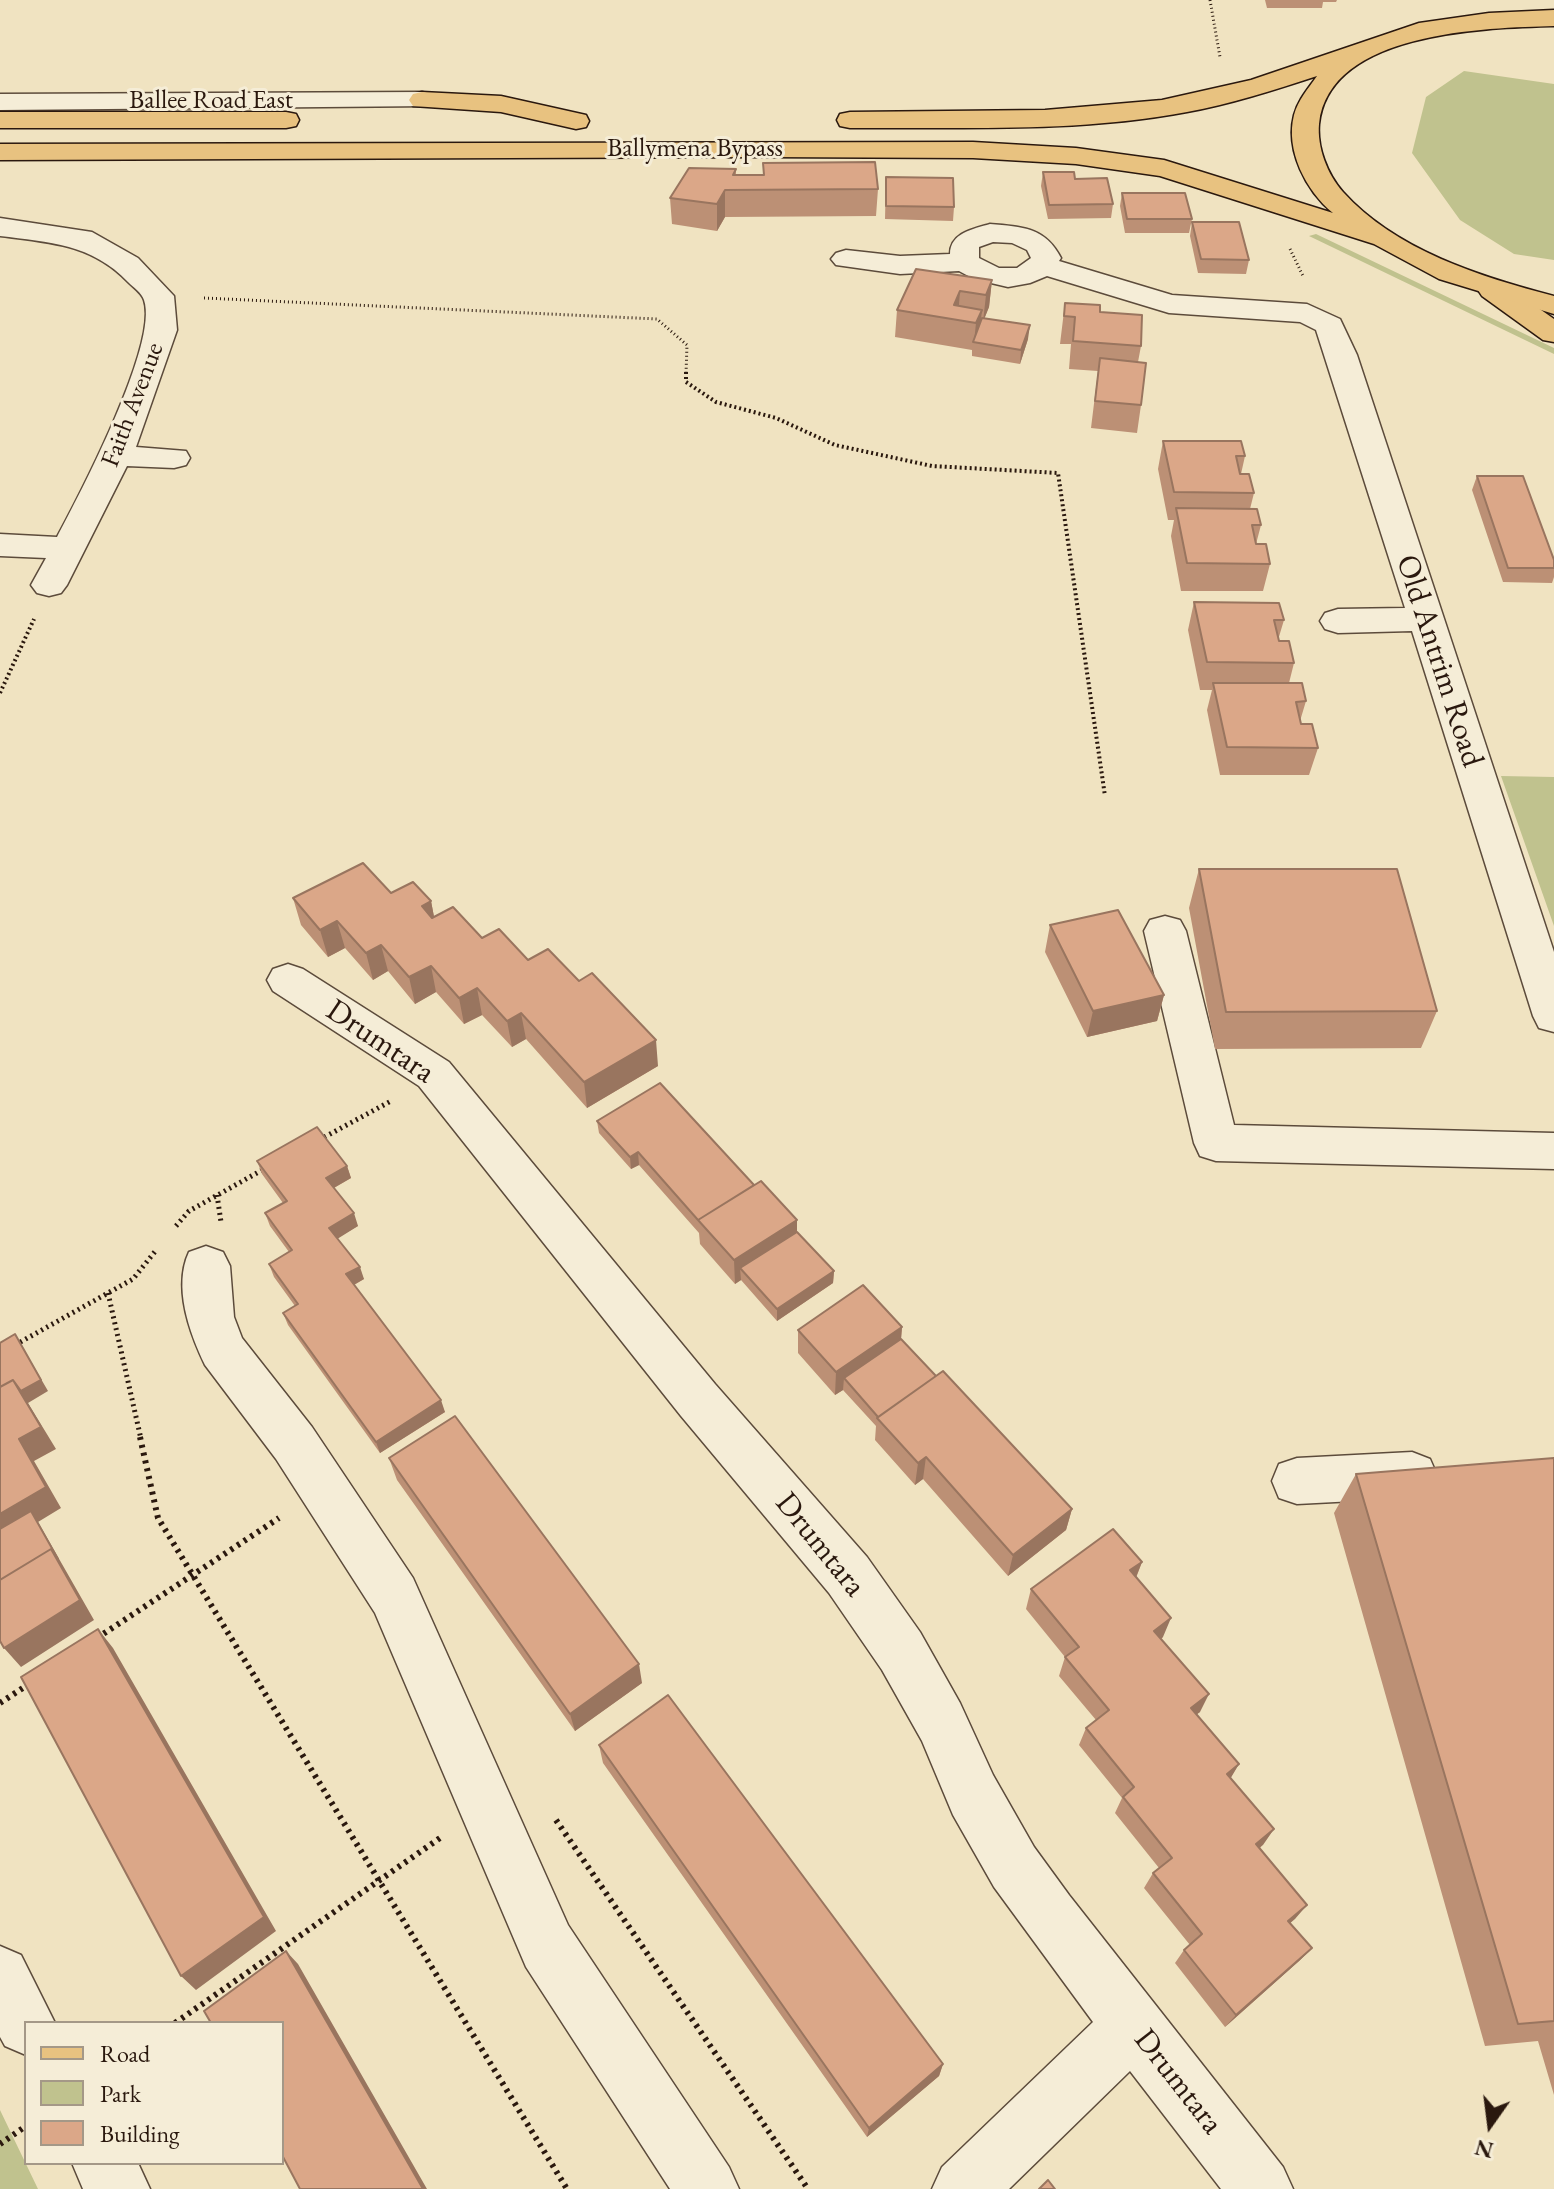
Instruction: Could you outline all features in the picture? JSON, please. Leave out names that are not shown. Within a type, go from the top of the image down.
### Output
[{"type":"main road","points":[[1413,33],[1449,0]]},
{"type":"main road","points":[[1413,33],[1481,20],[1554,18]]},
{"type":"main road","name":"Ballymena Bypass","points":[[828,120],[1048,118],[1164,108],[1243,91],[1356,55],[1413,33]]},
{"type":"main road","points":[[1356,55],[1321,84],[1304,118],[1307,157],[1332,197],[1379,237],[1431,266],[1493,290],[1554,305]]},
{"type":"main road","points":[[422,100],[501,104],[576,121]]},
{"type":"main road","name":"Ballymena Bypass","points":[[0,120],[608,121]]},
{"type":"main road","name":"Ballymena Bypass","points":[[0,152],[780,149],[973,150],[1076,156],[1164,168],[1379,237]]},
{"type":"main road","points":[[1493,290],[1554,333]]},
{"type":"street","name":"Ballee Road East","points":[[0,102],[422,100]]},
{"type":"street","name":"Faith Avenue","points":[[0,227],[82,238],[128,264],[159,296],[162,330],[116,456],[49,585]]},
{"type":"street","points":[[990,233],[1004,233],[1029,238],[1039,244],[1046,258],[1042,265],[1024,275],[984,274],[965,262],[962,255],[969,241],[990,233]]},
{"type":"street","points":[[846,259],[900,265],[965,262]]},
{"type":"street","points":[[1042,265],[1169,304],[1287,311],[1313,316]]},
{"type":"street","name":"Old Antrim Road","points":[[1313,316],[1329,325],[1341,355],[1554,1016]]},
{"type":"street","points":[[116,456],[174,458]]},
{"type":"street","points":[[0,545],[68,548]]},
{"type":"street","points":[[1338,621],[1425,619]]},
{"type":"street","points":[[1165,931],[1216,1143],[1554,1151]]},
{"type":"street","name":"Drumtara","points":[[288,980],[434,1074],[698,1400],[848,1575],[908,1663],[941,1722],[973,1795],[1014,1867],[1048,1916],[1261,2189]]},
{"type":"street","points":[[206,1266],[210,1317],[222,1350],[324,1487],[370,1555],[408,1625],[547,1946],[707,2189]]},
{"type":"street","points":[[1297,1481],[1453,1472]]},
{"type":"street","points":[[0,1976],[24,2021]]},
{"type":"street","points":[[964,2189],[1134,2025]]},
{"type":"street","points":[[104,2165],[118,2189]]},
{"type":"path","points":[[1210,0],[1222,63]]},
{"type":"path","points":[[1286,243],[1300,265],[1313,316]]},
{"type":"path","points":[[159,296],[657,319],[687,345],[686,382],[716,402],[776,418],[835,445],[932,466],[1058,473],[1105,796]]},
{"type":"path","points":[[0,693],[49,585]]},
{"type":"path","points":[[313,1143],[395,1099]]},
{"type":"path","points":[[189,1211],[272,1165]]},
{"type":"path","points":[[13,1346],[133,1279]]},
{"type":"path","points":[[108,1293],[158,1518],[567,2189]]},
{"type":"path","points":[[95,1640],[324,1487]]},
{"type":"path","points":[[0,1703],[36,1679]]},
{"type":"path","points":[[550,1811],[808,2189]]},
{"type":"path","points":[[178,2021],[406,1860]]},
{"type":"path","points":[[0,2144],[24,2127]]},
{"type":"green space","points":[[1464,71],[1554,84],[1554,260],[1514,254],[1460,220],[1412,153],[1426,97]]},
{"type":"green space","points":[[1316,234],[1554,348],[1554,354],[1309,236]]},
{"type":"green space","points":[[1501,776],[1554,777],[1554,926]]},
{"type":"green space","points":[[0,2110],[38,2189],[0,2189]]},
{"type":"building","points":[[875,162],[878,189],[725,190],[717,204],[670,198],[689,168],[736,169],[733,175],[764,175],[763,163]]},
{"type":"building","points":[[1043,172],[1074,172],[1075,179],[1107,178],[1113,204],[1049,205]]},
{"type":"building","points":[[886,177],[953,178],[954,207],[886,206]]},
{"type":"building","points":[[1122,193],[1185,193],[1192,219],[1127,219]]},
{"type":"building","points":[[1192,222],[1239,222],[1249,260],[1201,259]]},
{"type":"building","points":[[916,269],[992,280],[986,295],[960,291],[954,305],[982,310],[976,323],[897,310]]},
{"type":"building","points":[[1065,303],[1100,305],[1100,312],[1142,315],[1141,346],[1073,341],[1075,317],[1064,316]]},
{"type":"building","points":[[982,318],[1030,325],[1021,350],[973,342]]},
{"type":"building","points":[[1100,358],[1146,363],[1141,405],[1095,401]]},
{"type":"building","points":[[1163,441],[1241,441],[1245,456],[1236,456],[1240,474],[1249,474],[1254,493],[1174,492]]},
{"type":"building","points":[[1477,476],[1523,476],[1554,560],[1554,568],[1508,568]]},
{"type":"building","points":[[1176,508],[1257,509],[1261,525],[1252,525],[1256,544],[1266,544],[1270,564],[1187,563]]},
{"type":"building","points":[[1194,602],[1279,603],[1284,620],[1274,620],[1279,641],[1289,641],[1294,663],[1207,662]]},
{"type":"building","points":[[1213,683],[1302,683],[1306,701],[1296,702],[1301,724],[1312,724],[1318,748],[1227,747]]},
{"type":"building","points":[[363,863],[391,893],[413,882],[431,901],[422,906],[432,918],[453,907],[482,938],[499,929],[528,960],[548,949],[579,981],[592,973],[656,1040],[584,1082],[521,1013],[507,1021],[477,988],[459,998],[431,966],[409,977],[381,945],[366,953],[337,921],[320,930],[293,898]]},
{"type":"building","points":[[1199,869],[1397,869],[1437,1011],[1226,1012]]},
{"type":"building","points":[[1118,910],[1164,995],[1093,1011],[1050,925]]},
{"type":"building","points":[[660,1083],[754,1185],[698,1220],[638,1152],[630,1157],[597,1121]]},
{"type":"building","points":[[317,1127],[347,1166],[326,1178],[354,1213],[329,1228],[360,1267],[346,1274],[441,1400],[376,1442],[283,1313],[298,1304],[269,1264],[292,1250],[265,1213],[287,1201],[257,1161]]},
{"type":"building","points":[[761,1181],[797,1220],[734,1260],[698,1220]]},
{"type":"building","points":[[797,1232],[834,1271],[777,1309],[740,1268]]},
{"type":"building","points":[[863,1285],[902,1327],[836,1372],[798,1330]]},
{"type":"building","points":[[15,1334],[41,1380],[21,1391],[13,1380],[0,1387],[0,1343]]},
{"type":"building","points":[[901,1339],[936,1376],[878,1417],[844,1378]]},
{"type":"building","points":[[943,1371],[1072,1509],[1013,1555],[926,1457],[918,1463],[877,1418]]},
{"type":"building","points":[[13,1380],[41,1427],[19,1439],[46,1487],[0,1514],[0,1387]]},
{"type":"building","points":[[455,1416],[639,1664],[570,1714],[389,1458]]},
{"type":"building","points":[[1554,1458],[1554,2021],[1518,2024],[1356,1474]]},
{"type":"building","points":[[31,1511],[58,1559],[51,1549],[0,1580],[0,1529]]},
{"type":"building","points":[[1113,1529],[1142,1562],[1130,1570],[1171,1618],[1154,1631],[1209,1694],[1191,1708],[1239,1764],[1227,1774],[1274,1829],[1256,1844],[1307,1905],[1288,1921],[1312,1948],[1236,2015],[1184,1950],[1202,1934],[1153,1873],[1172,1858],[1123,1797],[1134,1787],[1086,1728],[1109,1710],[1065,1657],[1079,1647],[1031,1589]]},
{"type":"building","points":[[51,1549],[80,1600],[4,1648],[0,1641],[0,1580]]},
{"type":"building","points":[[98,1629],[264,1917],[181,1976],[21,1677]]},
{"type":"building","points":[[668,1695],[943,2064],[869,2128],[599,1745]]},
{"type":"building","points":[[286,1951],[423,2189],[300,2189],[284,2159],[284,2021],[210,2021],[204,2011]]},
{"type":"building","points":[[1048,2180],[1055,2189],[1039,2189]]}]
